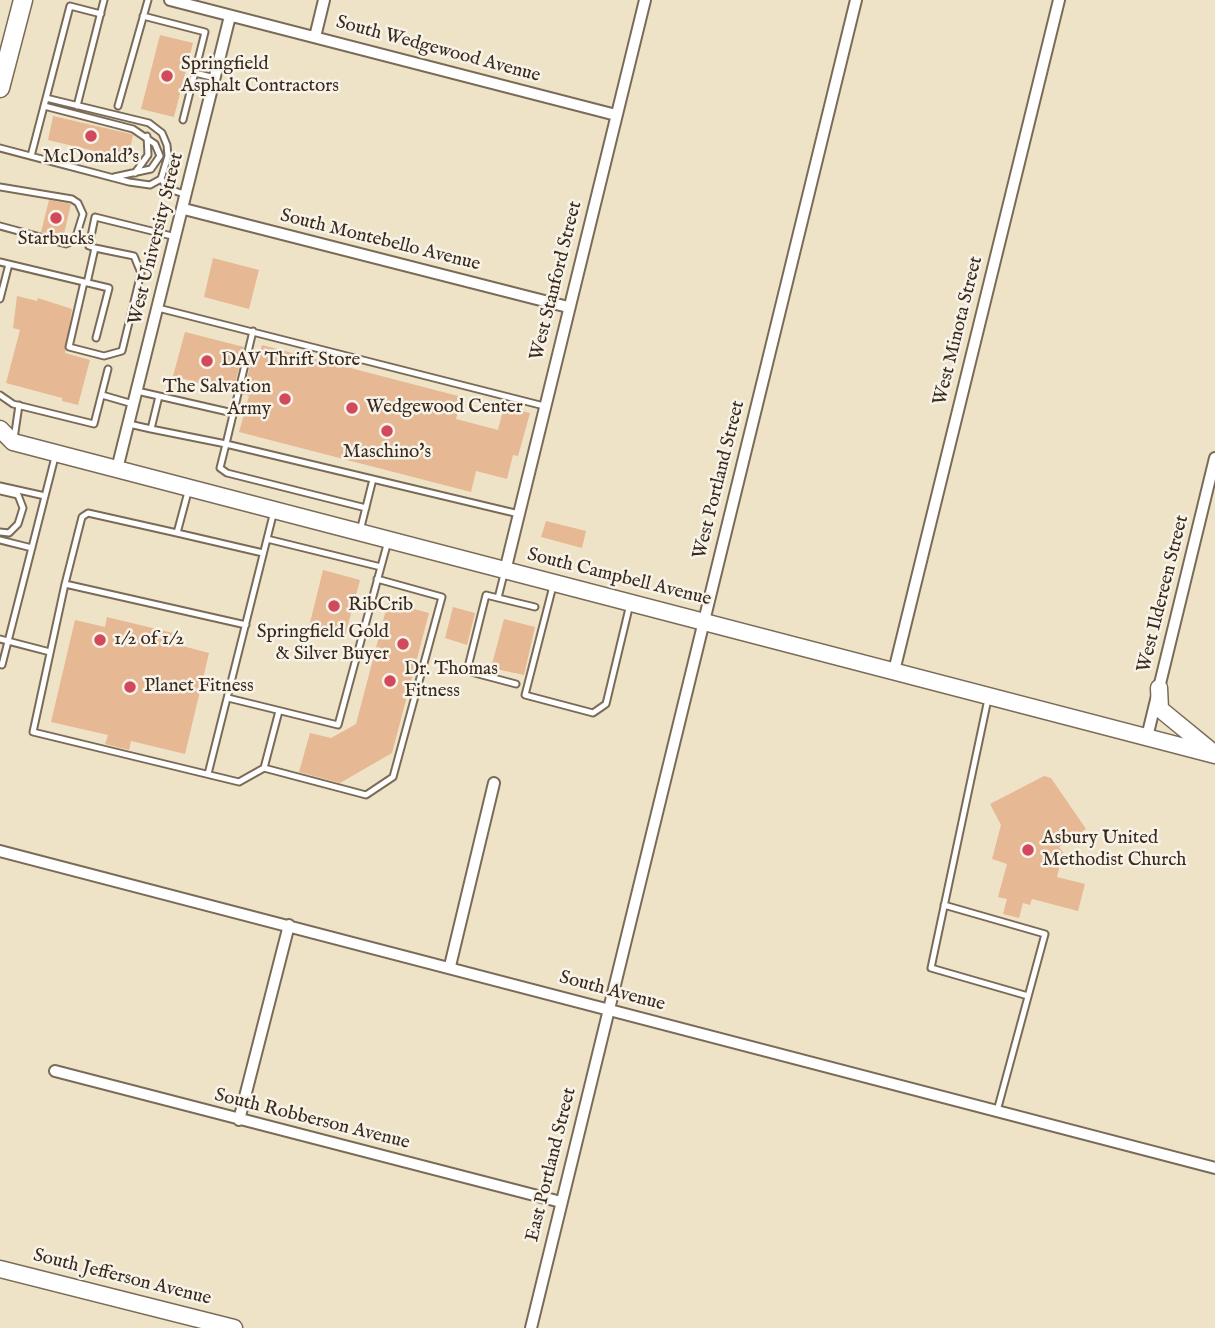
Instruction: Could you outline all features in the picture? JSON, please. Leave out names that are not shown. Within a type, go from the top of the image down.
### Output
[{"type":"main road","points":[[0,88],[23,0]]},
{"type":"main road","points":[[0,429],[6,444]]},
{"type":"main road","name":"South Campbell Avenue","points":[[6,444],[56,453],[1215,754]]},
{"type":"main road","points":[[1159,688],[1160,709],[1215,754]]},
{"type":"main road","name":"South Jefferson Avenue","points":[[0,1269],[234,1328]]},
{"type":"street","name":"South Wedgewood Avenue","points":[[170,0],[616,114]]},
{"type":"street","points":[[315,37],[324,0]]},
{"type":"street","name":"West Stanford Street","points":[[505,571],[645,0]]},
{"type":"street","name":"West Portland Street","points":[[608,1009],[856,0]]},
{"type":"street","name":"West Minota Street","points":[[894,671],[1059,0]]},
{"type":"street","name":"West University Street","points":[[117,470],[230,16]]},
{"type":"street","name":"South Montebello Avenue","points":[[184,209],[568,307]]},
{"type":"street","name":"West Ildereen Street","points":[[1147,737],[1215,458]]},
{"type":"street","points":[[450,967],[494,783]]},
{"type":"street","name":"South Avenue","points":[[0,851],[1215,1168]]},
{"type":"street","points":[[239,1120],[289,925]]},
{"type":"street","name":"East Portland Street","points":[[531,1328],[608,1009]]},
{"type":"street","name":"South Robberson Avenue","points":[[55,1071],[561,1202]]},
{"type":"lane","points":[[77,106],[104,0]]},
{"type":"lane","points":[[118,106],[148,0]]},
{"type":"lane","points":[[31,156],[70,6],[101,14]]},
{"type":"lane","points":[[143,16],[205,32],[183,120]]},
{"type":"lane","points":[[195,73],[215,78]]},
{"type":"lane","points":[[0,148],[150,185],[161,179],[168,156],[162,133],[149,123],[46,98]]},
{"type":"lane","points":[[44,106],[133,129],[147,136],[160,150],[160,156],[151,169],[111,177]]},
{"type":"lane","points":[[135,173],[148,155],[147,136]]},
{"type":"lane","points":[[161,179],[169,189],[187,195]]},
{"type":"lane","points":[[0,187],[78,203],[83,214],[75,240],[66,244],[0,226]]},
{"type":"lane","points":[[95,248],[69,347],[104,356],[122,351],[141,273],[134,256],[89,246],[95,217],[176,237]]},
{"type":"lane","points":[[80,226],[92,229]]},
{"type":"lane","points":[[0,262],[109,288],[96,338]]},
{"type":"lane","points":[[0,299],[9,264]]},
{"type":"lane","points":[[158,309],[544,406]]},
{"type":"lane","points":[[253,331],[220,467],[227,473],[366,508]]},
{"type":"lane","points":[[0,395],[2,400],[94,424],[108,369]]},
{"type":"lane","points":[[137,391],[233,413]]},
{"type":"lane","points":[[102,395],[134,404]]},
{"type":"lane","points":[[151,429],[159,396]]},
{"type":"lane","points":[[6,444],[19,405]]},
{"type":"lane","points":[[129,424],[226,444],[519,514]]},
{"type":"lane","points":[[2,665],[56,453]]},
{"type":"lane","points":[[360,534],[373,479]]},
{"type":"lane","points":[[0,486],[45,496]]},
{"type":"lane","points":[[177,533],[189,488]]},
{"type":"lane","points":[[0,491],[18,495],[23,508],[18,524],[9,533],[0,532]]},
{"type":"lane","points":[[208,774],[274,511]]},
{"type":"lane","points":[[263,552],[88,513],[82,517],[77,528],[33,732],[239,782],[264,768],[366,795],[393,777],[442,597],[377,579]]},
{"type":"lane","points":[[267,539],[381,567]]},
{"type":"lane","points":[[0,540],[32,548]]},
{"type":"lane","points":[[228,698],[338,725],[388,541]]},
{"type":"lane","points":[[498,598],[505,571]]},
{"type":"lane","points":[[554,583],[525,695],[593,713],[606,705],[630,603]]},
{"type":"lane","points":[[65,584],[247,625]]},
{"type":"lane","points":[[467,671],[486,595],[535,607]]},
{"type":"lane","points":[[0,639],[50,652]]},
{"type":"lane","points":[[444,665],[516,684]]},
{"type":"lane","points":[[989,696],[932,964],[934,970],[1028,996]]},
{"type":"lane","points":[[264,768],[279,711]]},
{"type":"lane","points":[[944,905],[1045,934],[997,1111]]},
{"type":"building","name":"Springfield Asphalt Contractors","points":[[160,35],[193,43],[174,117],[141,109]]},
{"type":"building","name":"McDonald's","points":[[53,116],[133,135],[128,159],[48,140]]},
{"type":"building","name":"Starbucks","points":[[49,200],[71,204],[63,238],[41,232]]},
{"type":"building","points":[[213,258],[259,270],[249,309],[204,297]]},
{"type":"building","points":[[17,296],[37,301],[38,298],[72,309],[65,353],[90,360],[78,405],[6,383],[20,330],[13,328]]},
{"type":"building","name":"DAV Thrift Store","points":[[185,332],[244,347],[233,392],[173,376]]},
{"type":"building","name":"Wedgewood Center","points":[[262,345],[462,397],[456,419],[498,430],[504,406],[530,413],[518,456],[513,455],[507,479],[476,471],[471,492],[239,432],[249,396],[243,394],[254,350],[260,351]]},
{"type":"building","points":[[546,521],[586,531],[582,548],[541,537]]},
{"type":"building","name":"RibCrib","points":[[323,570],[360,580],[344,640],[308,631]]},
{"type":"building","points":[[388,602],[429,613],[392,753],[340,783],[299,772],[310,733],[331,738],[356,724]]},
{"type":"building","points":[[453,607],[475,613],[467,645],[445,638]]},
{"type":"building","name":"Planet Fitness","points":[[107,617],[181,635],[179,645],[209,653],[185,754],[131,741],[129,750],[105,744],[108,735],[51,722],[75,620],[105,627]]},
{"type":"building","points":[[504,619],[535,627],[524,675],[491,668]]},
{"type":"building","name":"Asbury United Methodist Church","points":[[1044,776],[1051,778],[1086,829],[1059,847],[1063,852],[1057,877],[1085,884],[1078,911],[1032,899],[1030,905],[1023,903],[1019,918],[1003,914],[1007,899],[998,897],[1007,864],[992,859],[1001,825],[990,804]]},
{"type":"place","name":"Springfield Asphalt Contractors","points":[[167,76]]},
{"type":"place","name":"McDonald's","points":[[91,136]]},
{"type":"place","name":"Starbucks","points":[[56,218]]},
{"type":"place","name":"DAV Thrift Store","points":[[207,361]]},
{"type":"place","name":"The Salvation Army","points":[[285,399]]},
{"type":"place","name":"Wedgewood Center","points":[[352,408]]},
{"type":"place","name":"Maschino's","points":[[387,431]]},
{"type":"place","name":"RibCrib","points":[[334,606]]},
{"type":"place","name":"1/2 of 1/2","points":[[100,640]]},
{"type":"place","name":"Springfield Gold & Silver Buyer","points":[[403,644]]},
{"type":"place","name":"Dr. Thomas Fitness","points":[[390,681]]},
{"type":"place","name":"Planet Fitness","points":[[130,687]]},
{"type":"place","name":"Asbury United Methodist Church","points":[[1028,850]]}]
